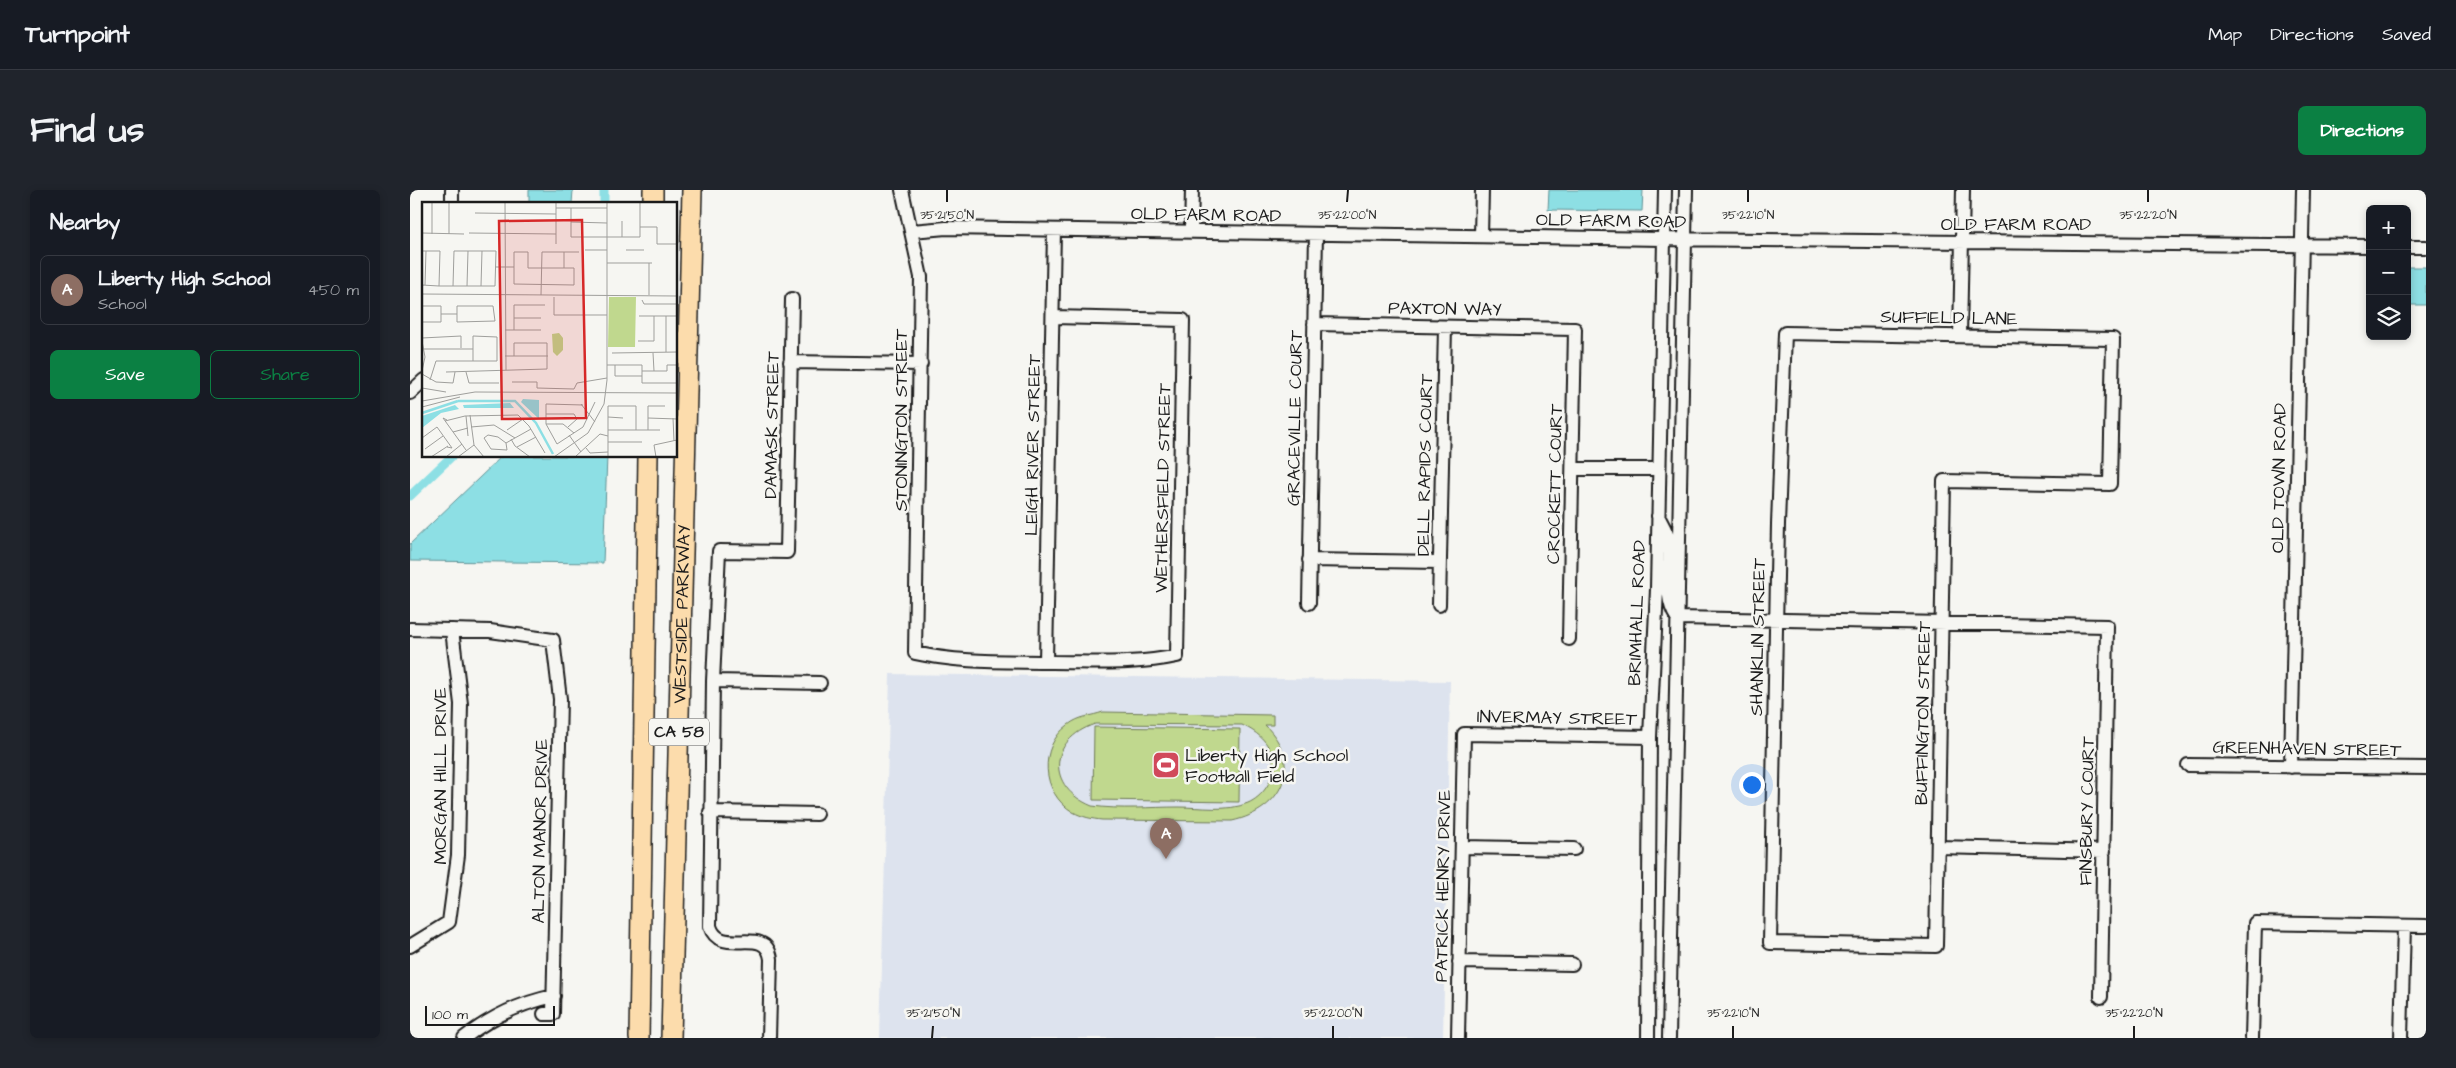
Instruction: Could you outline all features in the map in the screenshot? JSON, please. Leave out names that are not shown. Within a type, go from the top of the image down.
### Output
[{"type":"highway","name":"WESTSIDE PARKWAY","points":[[671,1038],[692,190]]},
{"type":"highway","name":"WESTSIDE PARKWAY","points":[[639,1038],[648,458]]},
{"type":"street","name":"STONINGTON STREET","points":[[902,190],[921,277],[915,653],[956,660],[1046,662]]},
{"type":"street","points":[[1192,190],[1192,232]]},
{"type":"street","points":[[1481,236],[1482,190]]},
{"type":"street","name":"BRIMHALL ROAD","points":[[1648,1038],[1650,738],[1658,516],[1665,190]]},
{"type":"street","points":[[1669,1038],[1686,190]]},
{"type":"street","points":[[1960,336],[1963,190]]},
{"type":"street","name":"OLD TOWN ROAD","points":[[2291,767],[2303,190]]},
{"type":"street","name":"OLD FARM ROAD","points":[[912,231],[946,228],[1663,239],[2366,246]]},
{"type":"street","name":"LEIGH RIVER STREET","points":[[1046,662],[1054,230]]},
{"type":"street","name":"GRACEVILLE COURT","points":[[1309,603],[1316,234]]},
{"type":"street","points":[[2411,247],[2426,247]]},
{"type":"street","name":"DAMASK STREET","points":[[713,681],[719,551],[787,552],[792,299]]},
{"type":"street","name":"WETHERSFIELD STREET","points":[[1046,662],[1136,662],[1177,656],[1183,320],[1053,317]]},
{"type":"street","name":"PAXTON WAY","points":[[1314,324],[1575,330]]},
{"type":"street","name":"DELL RAPIDS COURT","points":[[1439,605],[1445,327]]},
{"type":"street","name":"CROCKETT COURT","points":[[1569,640],[1575,330]]},
{"type":"street","name":"SUFFIELD LANE","points":[[1785,333],[2112,339],[2110,484],[1944,481]]},
{"type":"street","name":"SHANKLIN STREET","points":[[1785,333],[1776,620],[1770,943],[1936,946]]},
{"type":"street","points":[[790,362],[921,364]]},
{"type":"street","points":[[410,393],[422,382]]},
{"type":"street","points":[[1573,469],[1659,468]]},
{"type":"street","name":"BUFFINGTON STREET","points":[[1936,946],[1944,481]]},
{"type":"street","points":[[1658,516],[1669,540],[1668,593],[1671,609],[1677,618]]},
{"type":"street","points":[[1310,560],[1440,562]]},
{"type":"street","points":[[1677,618],[1942,623]]},
{"type":"street","name":"FINSBURY COURT","points":[[1942,623],[2107,626],[2101,997]]},
{"type":"street","points":[[410,629],[452,630]]},
{"type":"street","name":"ALTON MANOR DRIVE","points":[[452,630],[490,631],[553,640],[560,699],[554,1014],[544,1014]]},
{"type":"street","name":"MORGAN HILL DRIVE","points":[[410,946],[449,922],[458,855],[461,704],[452,630]]},
{"type":"street","points":[[769,1038],[771,959],[768,948],[757,942],[727,943],[715,937],[710,926],[713,681],[820,683]]},
{"type":"street","name":"INVERMAY STREET","points":[[1464,734],[1650,738]]},
{"type":"street","name":"PATRICK HENRY DRIVE","points":[[1458,1038],[1464,734]]},
{"type":"street","name":"GREENHAVEN STREET","points":[[2188,765],[2426,768]]},
{"type":"street","points":[[710,812],[817,814]]},
{"type":"street","points":[[1462,847],[1574,849]]},
{"type":"street","points":[[1938,848],[2104,851]]},
{"type":"street","points":[[2252,1038],[2255,923],[2426,926]]},
{"type":"street","points":[[2401,1038],[2404,926]]},
{"type":"street","points":[[1459,962],[1572,964]]},
{"type":"street","points":[[464,1038],[498,1015],[517,1006],[554,996]]},
{"type":"shaded area","points":[[890,674],[1450,681],[1443,1038],[880,1038]]},
{"type":"green space","points":[[1103,712],[1273,715],[1273,725],[1265,725],[1277,740],[1283,755],[1285,770],[1282,784],[1275,796],[1264,807],[1250,815],[1232,821],[1102,820],[1080,815],[1062,804],[1054,793],[1049,782],[1047,770],[1048,757],[1058,734],[1068,725],[1081,718]],"holes":[[[1095,724],[1242,725],[1264,740],[1272,757],[1273,770],[1269,782],[1262,793],[1240,806],[1214,808],[1092,806],[1077,798],[1066,787],[1060,776],[1061,752],[1068,741],[1079,731]]]},
{"type":"green space","name":"Liberty High School Football Field","points":[[1094,727],[1240,729],[1239,802],[1093,800]]},
{"type":"water","points":[[529,190],[573,190],[572,202],[529,202]]},
{"type":"water","points":[[1549,190],[1643,190],[1642,211],[1548,210]]},
{"type":"water","points":[[2411,267],[2426,267],[2426,305],[2411,305]]},
{"type":"water","points":[[500,458],[607,458],[603,563],[410,561],[410,544]]},
{"type":"waterway","points":[[604,190],[604,202]]},
{"type":"waterway","points":[[410,496],[450,458]]},
{"type":"place","name":"Liberty High School Football Field","points":[[1166,765]]},
{"type":"place","name":"Liberty High School","points":[[1166,859]]}]
